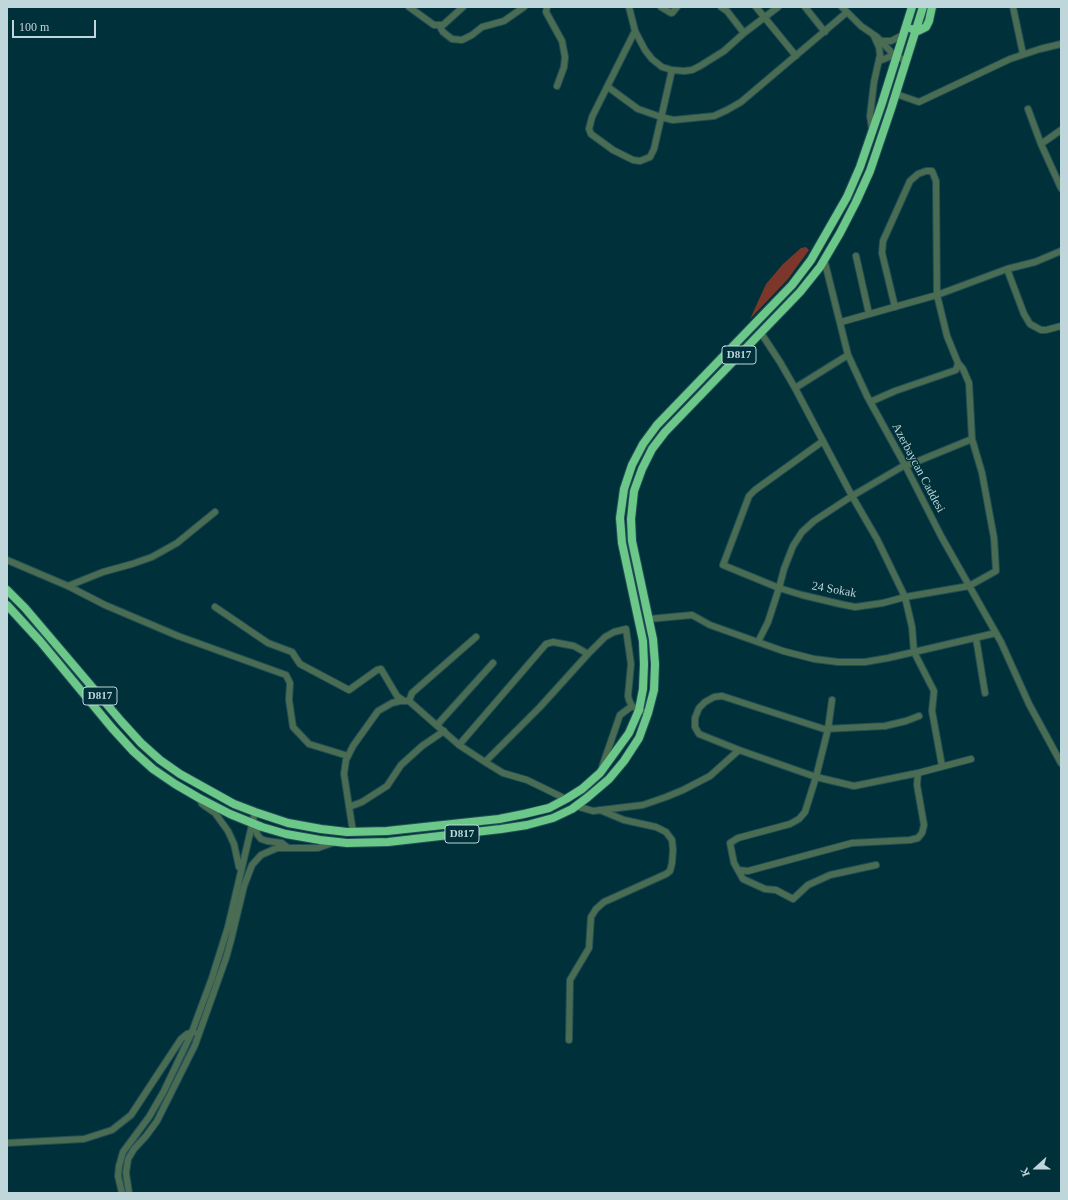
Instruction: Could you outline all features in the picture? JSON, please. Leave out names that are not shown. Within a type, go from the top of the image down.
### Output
[{"type":"highway","name":"D817","points":[[7,590],[25,608],[141,743],[160,760],[180,774],[234,804],[255,812],[288,823],[321,829],[353,832],[387,831],[524,814],[549,808],[582,789],[600,773],[629,733],[635,708],[643,689],[643,640],[622,543],[620,518],[624,488],[632,464],[643,444],[657,425],[792,285],[811,260],[847,197],[860,167],[912,7]]},
{"type":"highway","name":"D817","points":[[7,605],[133,751],[175,784],[230,814],[254,824],[286,834],[320,840],[336,842],[388,842],[527,825],[553,818],[576,806],[609,779],[624,761],[639,738],[654,690],[655,664],[653,639],[632,541],[631,519],[634,491],[642,469],[652,449],[665,432],[800,292],[824,259],[840,233],[870,171],[923,7]]},
{"type":"highway","points":[[906,26],[916,31],[923,29],[928,24],[932,7]]},
{"type":"street","points":[[409,7],[434,26],[443,25],[463,7]]},
{"type":"street","points":[[439,25],[443,32],[452,39],[462,40],[472,35],[482,27],[504,21],[524,7]]},
{"type":"street","points":[[547,7],[546,12],[562,41],[565,57],[564,67],[557,86]]},
{"type":"street","points":[[629,7],[635,32],[644,50],[662,67],[684,71],[692,70],[724,51],[744,33],[778,7]]},
{"type":"street","points":[[660,7],[671,13],[677,7]]},
{"type":"street","points":[[721,7],[729,9],[744,33]]},
{"type":"street","points":[[756,7],[796,56]]},
{"type":"street","points":[[805,7],[825,32]]},
{"type":"street","points":[[842,7],[846,13],[881,41],[895,56],[906,61]]},
{"type":"street","points":[[1012,7],[1024,54]]},
{"type":"street","points":[[608,87],[638,109],[661,117],[673,120],[714,116],[741,102],[846,13]]},
{"type":"street","points":[[635,32],[592,117],[589,129],[591,134],[613,150],[636,161],[646,160],[650,157],[654,149],[672,70]]},
{"type":"street","points":[[881,41],[891,41],[903,35]]},
{"type":"street","points":[[872,130],[870,116],[874,82],[880,52],[874,36]]},
{"type":"street","points":[[896,94],[919,102],[996,65],[1024,54],[1061,44]]},
{"type":"street","points":[[878,61],[895,56]]},
{"type":"street","points":[[1028,109],[1041,144],[1058,175],[1061,188]]},
{"type":"street","points":[[1041,144],[1061,130]]},
{"type":"street","points":[[758,642],[768,622],[784,568],[793,546],[802,532],[814,521],[852,496],[905,465],[911,464],[972,439],[969,383],[963,368],[958,363],[947,336],[936,295],[936,181],[932,171],[926,171],[918,174],[910,181],[883,241],[882,253],[895,307]]},
{"type":"street","points":[[840,322],[936,295],[1008,269],[1035,262],[1061,251]]},
{"type":"street","points":[[856,256],[870,314]]},
{"type":"street","name":"Azerbaycan Caddesi","points":[[824,259],[848,355],[870,402],[905,465],[941,536],[996,633],[1017,679],[1060,760]]},
{"type":"street","points":[[1008,269],[1024,314],[1030,324],[1041,330],[1061,326]]},
{"type":"street","points":[[761,333],[795,388],[852,496],[877,539],[905,597],[912,626],[914,652],[934,691],[932,711],[942,766]]},
{"type":"street","points":[[795,388],[848,355]]},
{"type":"street","points":[[870,402],[895,391],[956,370],[958,363]]},
{"type":"street","name":"24 Sokak","points":[[823,441],[754,490],[749,496],[724,565],[779,588],[840,604],[856,606],[884,603],[905,597],[969,586],[996,571],[994,538],[982,472],[972,439]]},
{"type":"street","points":[[68,586],[103,572],[152,557],[177,543],[215,512]]},
{"type":"street","points":[[7,560],[68,586],[105,605],[178,636],[286,676],[290,683],[289,700],[292,727],[310,744],[348,756]]},
{"type":"street","points":[[215,608],[268,643],[292,652],[300,664],[349,690],[377,670],[381,669],[397,696],[407,701],[460,744],[485,762],[503,773],[527,780],[566,799]]},
{"type":"street","points":[[649,619],[692,615],[710,626],[783,651],[814,659],[838,662],[876,660],[996,633]]},
{"type":"street","points":[[485,762],[540,707],[588,654],[610,634],[626,629],[630,664],[628,696],[635,708],[648,713]]},
{"type":"street","points":[[407,701],[412,693],[476,637]]},
{"type":"street","points":[[976,638],[985,693]]},
{"type":"street","points":[[460,744],[546,644],[552,642],[574,646],[588,654]]},
{"type":"street","points":[[437,725],[493,663]]},
{"type":"street","points":[[918,716],[906,721],[884,726],[824,729],[722,696],[714,697],[705,702],[699,708],[695,718],[696,727],[699,734],[738,750],[816,777],[854,786],[918,773],[971,759]]},
{"type":"street","points":[[832,700],[828,729],[816,777],[805,812],[799,819],[790,824],[738,838],[730,843],[734,863],[743,879],[765,889],[776,890],[793,899],[808,885],[830,875],[876,865]]},
{"type":"street","points":[[353,832],[344,774],[346,760],[378,711],[392,703],[407,701]]},
{"type":"street","points":[[600,773],[620,715],[635,708]]},
{"type":"street","points":[[349,808],[362,802],[387,786],[401,765],[422,746],[444,731]]},
{"type":"street","points":[[576,806],[593,811],[643,805],[683,790],[710,776],[738,750]]},
{"type":"street","points":[[738,870],[748,871],[852,842],[910,840],[918,838],[922,833],[924,826],[917,785],[918,773]]},
{"type":"street","points":[[199,798],[202,804],[215,813],[228,831],[234,844],[240,871]]},
{"type":"street","points":[[569,1040],[570,980],[589,948],[592,917],[596,908],[604,902],[666,874],[670,871],[672,864],[672,840],[666,832],[656,827],[624,820],[600,810]]},
{"type":"street","points":[[122,1193],[118,1176],[123,1152],[153,1112],[192,1032],[222,945],[240,871],[254,824],[255,812]]},
{"type":"street","points":[[254,824],[257,834],[261,839],[282,843],[287,847]]},
{"type":"street","points":[[129,1193],[126,1173],[130,1154],[146,1136],[162,1111],[189,1058],[200,1031],[231,940],[249,871],[257,859],[266,852],[277,848],[318,848],[336,842]]},
{"type":"street","points":[[7,1142],[84,1139],[112,1130],[131,1115],[181,1039],[192,1032],[200,1031]]},
{"type":"shaded area","points":[[806,247],[809,250],[788,279],[750,319],[766,284],[783,264],[801,248]]}]
